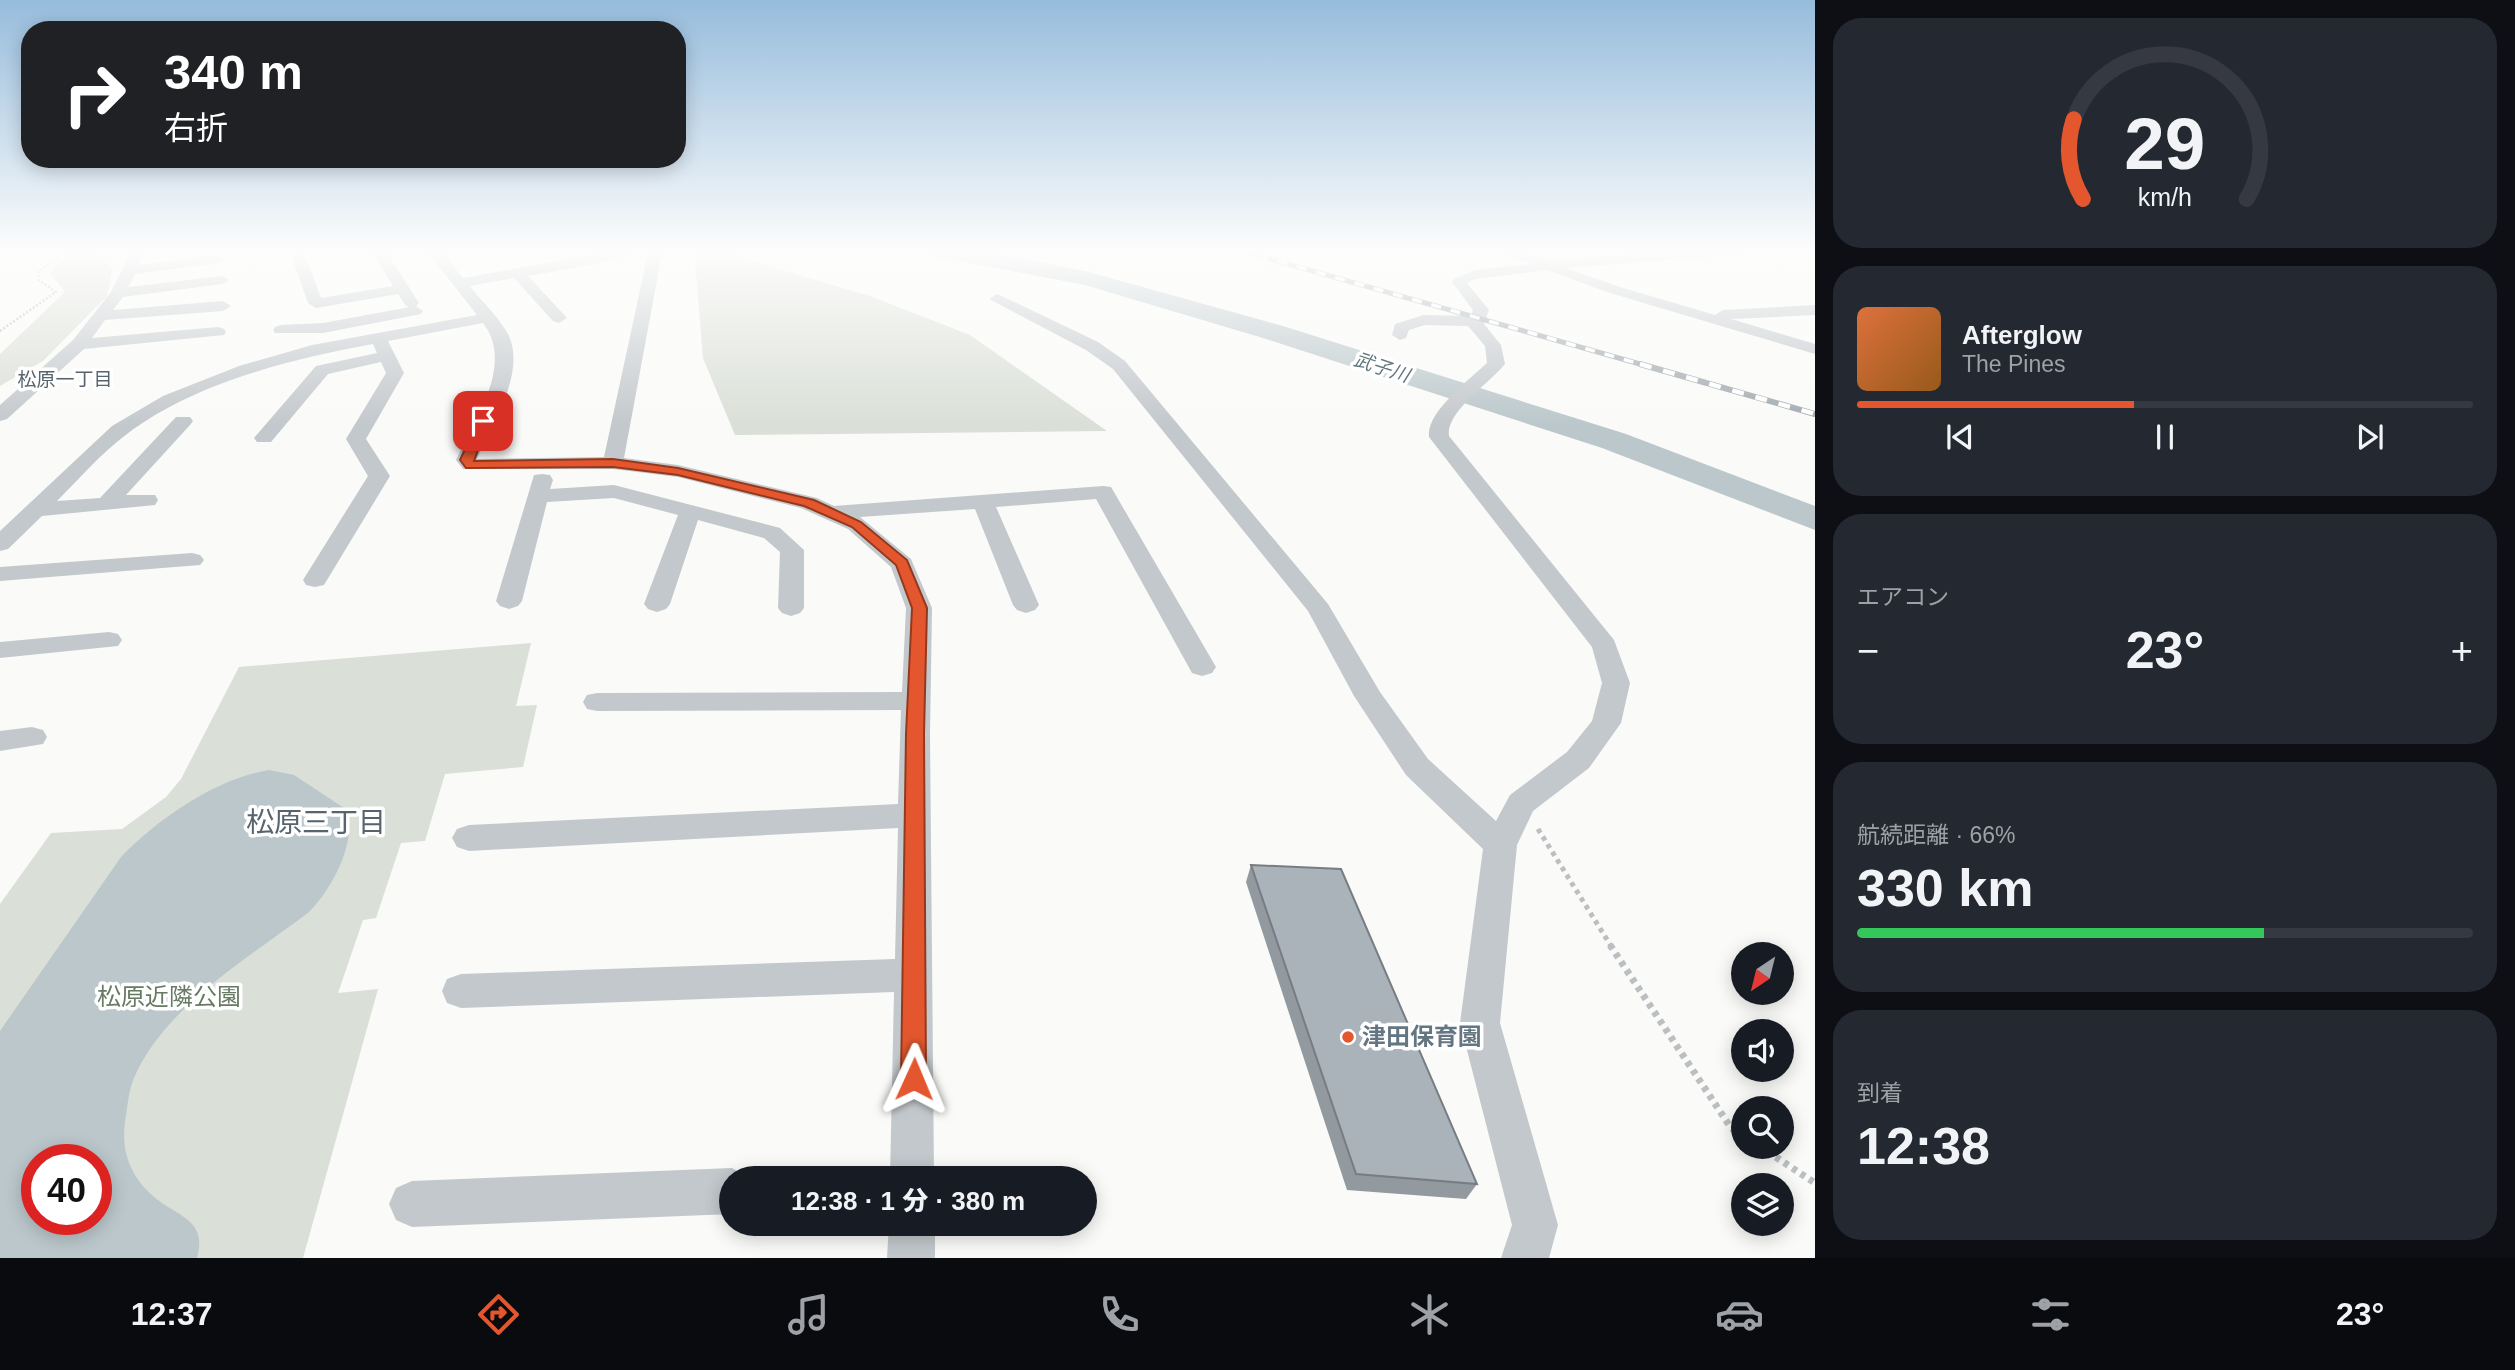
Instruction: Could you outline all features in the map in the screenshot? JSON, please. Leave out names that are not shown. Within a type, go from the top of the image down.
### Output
[{"type":"street","points":[[0,415],[79,344],[106,309]]},
{"type":"street","points":[[100,316],[190,309]]},
{"type":"street","points":[[480,309],[500,334],[505,355],[501,382],[466,460],[470,465],[481,467],[613,463],[678,471],[809,503],[856,524],[902,564],[919,608],[912,1166]]},
{"type":"street","points":[[550,309],[559,318]]},
{"type":"street","points":[[613,463],[644,309]]},
{"type":"street","points":[[1017,309],[1092,346],[1119,365],[1319,609],[1367,696],[1417,767],[1500,845]]},
{"type":"street","points":[[1480,309],[1476,325],[1493,345],[1496,364],[1451,407],[1438,430],[1439,437],[1605,646],[1616,683],[1606,723],[1578,760],[1521,803],[1500,845],[1480,1023],[1535,1225],[1525,1258]]},
{"type":"street","points":[[1680,309],[1815,349]]},
{"type":"street","points":[[1703,316],[1815,310]]},
{"type":"street","points":[[281,330],[323,327],[415,311],[426,329]]},
{"type":"street","points":[[264,438],[322,370],[426,329],[487,318]]},
{"type":"street","points":[[1400,335],[1401,327],[1417,321],[1476,321]]},
{"type":"street","points":[[79,344],[218,332]]},
{"type":"street","points":[[0,544],[119,430],[170,400],[245,370],[318,349],[382,346]]},
{"type":"street","points":[[315,580],[379,477],[356,439],[394,373],[382,346]]},
{"type":"street","points":[[106,504],[183,421]]},
{"type":"street","points":[[509,601],[546,465]]},
{"type":"street","points":[[537,496],[614,491],[772,533],[792,550],[791,608]]},
{"type":"street","points":[[831,513],[1103,492],[1202,667]]},
{"type":"street","points":[[36,510],[147,500]]},
{"type":"street","points":[[983,501],[1026,605]]},
{"type":"street","points":[[657,604],[690,512]]},
{"type":"street","points":[[0,574],[192,560]]},
{"type":"street","points":[[0,650],[109,640]]},
{"type":"street","points":[[597,702],[918,701]]},
{"type":"street","points":[[0,741],[32,737]]},
{"type":"street","points":[[469,838],[915,815]]},
{"type":"street","points":[[461,991],[914,975]]},
{"type":"street","points":[[412,1204],[719,1192]]},
{"type":"street","points":[[911,1258],[912,1236]]},
{"type":"path","points":[[0,331],[32,309]]},
{"type":"path","points":[[1521,803],[1641,995],[1731,1128]]},
{"type":"path","points":[[1779,1159],[1815,1183]]},
{"type":"green space","points":[[47,309],[94,309],[43,361],[0,386],[0,354]]},
{"type":"green space","points":[[699,309],[903,309],[970,335],[1107,431],[735,435],[703,358]]},
{"type":"green space","name":"松原近隣公園","points":[[531,643],[516,706],[537,705],[523,767],[445,774],[425,841],[401,843],[376,918],[363,920],[338,993],[378,989],[303,1258],[0,1258],[0,904],[51,833],[122,829],[166,797],[181,779],[239,667]]},
{"type":"shaded area","points":[[269,770],[294,775],[347,810],[349,836],[334,878],[318,902],[309,912],[187,1006],[148,1052],[132,1082],[124,1127],[128,1159],[144,1188],[194,1227],[199,1245],[197,1258],[0,1258],[0,1031],[121,857],[170,815],[228,782]]},
{"type":"building","name":"津田保育園","points":[[1251,865],[1341,869],[1477,1184],[1356,1174]]},
{"type":"waterway","name":"武子川","points":[[1192,309],[1614,441],[1815,519]]},
{"type":"railway","points":[[1445,309],[1647,366]]},
{"type":"railway","points":[[1640,364],[1647,366]]},
{"type":"railway","points":[[1647,366],[1815,414]]},
{"type":"place","name":"津田保育園","points":[[1348,1037]]},
{"type":"district","name":"松原一丁目","points":[[65,379]]},
{"type":"district","name":"松原三丁目","points":[[316,822]]},
{"type":"route","points":[[483,421],[466,460],[470,465],[481,467],[613,463],[678,471],[809,503],[856,524],[902,564],[919,608],[919,688],[915,734],[914,1079]]}]
